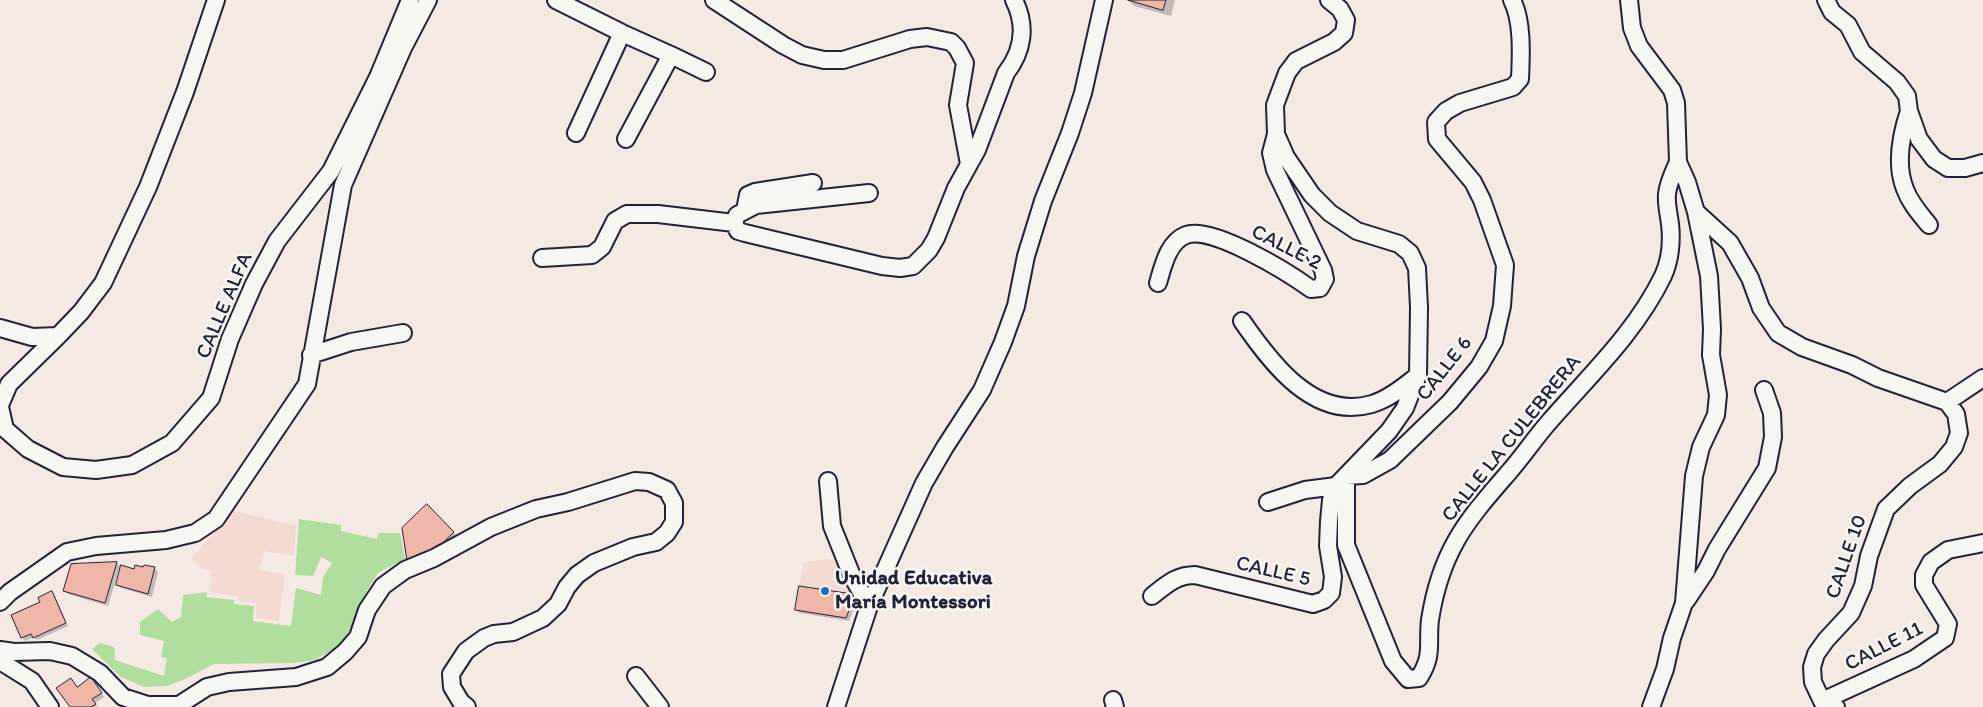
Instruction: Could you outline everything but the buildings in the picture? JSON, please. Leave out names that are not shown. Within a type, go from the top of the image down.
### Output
[{"type":"street","name":"CALLE ALFA","points":[[216,0],[182,101],[148,187],[103,283],[81,312],[9,384],[0,406],[5,429],[28,449],[63,467],[96,470],[132,465],[172,443],[211,398],[230,339],[254,284],[277,242],[332,171],[378,77],[410,0]]},
{"type":"street","points":[[3,593],[67,552],[96,546],[166,540],[195,533],[216,520],[307,384],[343,185],[403,48],[428,0]]},
{"type":"street","points":[[556,0],[706,72]]},
{"type":"street","points":[[714,0],[783,45],[802,55],[824,60],[843,60],[910,39],[927,37],[951,42],[957,48],[965,63],[958,105],[969,164]]},
{"type":"street","points":[[869,193],[756,205],[737,215],[734,223],[738,231],[872,264],[900,268],[913,266],[929,250],[936,238],[941,222],[977,150],[1006,74],[1022,45],[1020,12],[1014,0]]},
{"type":"street","points":[[836,707],[869,606],[924,483],[982,390],[1003,342],[1016,306],[1026,256],[1043,201],[1070,133],[1083,93],[1104,0]]},
{"type":"street","points":[[1268,502],[1341,481],[1390,431],[1404,408],[1418,375],[1419,307],[1416,268],[1410,253],[1399,244],[1357,231],[1330,213],[1312,195],[1286,157],[1276,134],[1275,105],[1287,73],[1296,61],[1334,42],[1344,33],[1346,20],[1340,9],[1328,0]]},
{"type":"street","name":"CALLE 6","points":[[1341,481],[1363,475],[1390,460],[1450,402],[1479,367],[1494,341],[1502,306],[1504,265],[1482,200],[1472,182],[1438,139],[1436,122],[1446,112],[1460,103],[1512,88],[1520,79],[1518,16],[1512,0]]},
{"type":"street","points":[[1630,0],[1632,28],[1639,46],[1667,82],[1676,103],[1678,162],[1687,182],[1696,212],[1709,276],[1712,329],[1711,356],[1718,395],[1716,415],[1701,447],[1694,476],[1684,603],[1652,707]]},
{"type":"street","points":[[1826,0],[1832,12],[1848,25],[1862,52],[1897,82],[1907,96],[1909,111],[1919,138],[1934,159],[1948,168],[1965,168],[1983,163]]},
{"type":"street","points":[[576,133],[622,33]]},
{"type":"street","points":[[626,139],[671,55]]},
{"type":"street","points":[[1909,111],[1902,132],[1900,166],[1904,189],[1913,205],[1929,225]]},
{"type":"street","name":"CALLE 2","points":[[1158,283],[1165,259],[1173,244],[1186,235],[1199,233],[1252,253],[1311,289],[1320,288],[1325,279],[1323,270],[1275,170],[1271,153],[1276,134]]},
{"type":"street","name":"CALLE LA CULEBRERA","points":[[1341,481],[1346,545],[1393,661],[1408,679],[1419,678],[1427,666],[1430,653],[1430,621],[1436,593],[1456,542],[1472,515],[1547,424],[1596,371],[1651,298],[1664,274],[1670,255],[1671,227],[1667,196],[1671,178],[1678,162]]},
{"type":"street","points":[[745,210],[748,195],[755,192],[813,183]]},
{"type":"street","points":[[1696,212],[1730,243],[1750,278],[1761,308],[1778,333],[1802,347],[1878,378],[1947,402],[1983,378]]},
{"type":"street","points":[[542,258],[592,255],[602,247],[616,221],[626,214],[648,213],[734,223]]},
{"type":"street","points":[[1242,321],[1274,363],[1298,386],[1332,405],[1348,408],[1373,404],[1407,384],[1418,375]]},
{"type":"street","points":[[0,328],[32,337],[58,336]]},
{"type":"street","points":[[312,355],[352,342],[403,333]]},
{"type":"street","points":[[1684,603],[1706,571],[1722,541],[1767,468],[1773,437],[1772,413],[1764,390]]},
{"type":"street","name":"CALLE 10","points":[[1829,704],[1813,682],[1812,668],[1816,654],[1851,613],[1863,586],[1869,556],[1886,509],[1910,486],[1940,464],[1954,448],[1959,433],[1956,414],[1947,402]]},
{"type":"street","points":[[0,650],[14,652],[50,651],[72,656],[100,673],[123,697],[148,705],[179,704],[207,687],[229,682],[296,678],[326,667],[345,652],[358,637],[366,610],[383,586],[405,570],[434,558],[490,527],[536,509],[568,502],[635,481],[649,482],[667,490],[674,503],[674,522],[667,533],[656,542],[626,550],[594,563],[577,575],[566,587],[558,604],[543,618],[513,632],[494,634],[484,638],[466,651],[451,674],[452,687],[461,702],[467,707]]},
{"type":"street","points":[[828,481],[832,526],[852,576],[869,606]]},
{"type":"street","name":"CALLE 5","points":[[1152,596],[1173,579],[1186,575],[1195,575],[1312,604],[1324,600],[1331,593],[1333,577],[1328,546],[1328,521],[1331,500],[1341,481]]},
{"type":"street","name":"CALLE 11","points":[[1829,704],[1914,659],[1945,638],[1948,624],[1924,585],[1924,575],[1931,562],[1948,550],[1983,543]]},
{"type":"street","points":[[0,661],[32,681],[50,707]]},
{"type":"street","points":[[636,676],[660,707]]},
{"type":"shaded area","points":[[234,511],[296,526],[294,556],[264,551],[259,570],[285,574],[279,621],[256,618],[256,603],[237,601],[237,597],[210,592],[211,571],[200,568],[191,558]]},
{"type":"shaded area","name":"Unidad Educativa María Montessori","points":[[838,558],[854,597],[846,618],[795,610],[804,562]]},
{"type":"green space","points":[[299,519],[341,525],[341,531],[377,539],[378,533],[400,533],[405,559],[379,572],[367,590],[347,637],[334,649],[315,660],[294,663],[214,664],[167,686],[144,687],[121,677],[92,649],[100,643],[114,647],[115,660],[164,676],[167,658],[161,657],[164,641],[140,635],[140,622],[158,609],[172,622],[181,617],[183,595],[207,592],[206,597],[234,600],[234,604],[254,606],[253,621],[291,626],[296,588],[321,595],[323,577],[332,563],[321,557],[313,576],[295,575]]},
{"type":"place","name":"Unidad Educativa María Montessori","points":[[825,591]]}]
